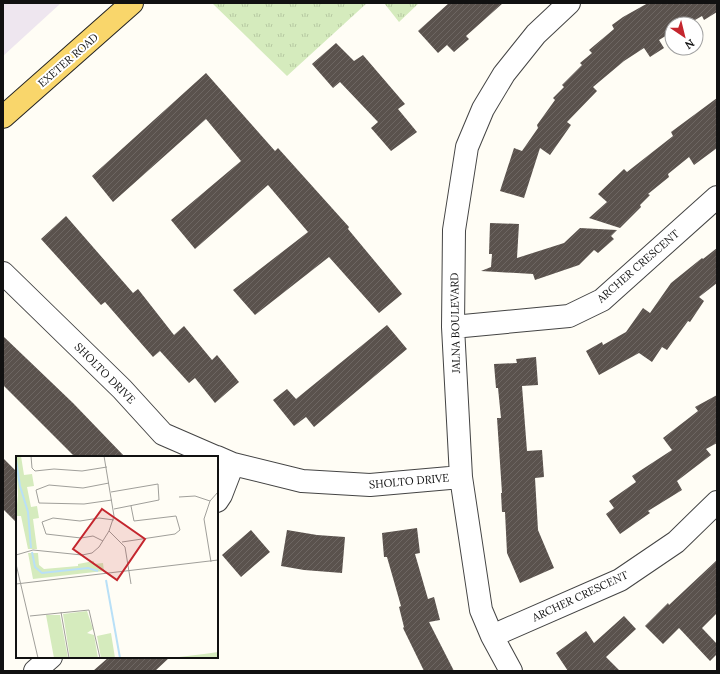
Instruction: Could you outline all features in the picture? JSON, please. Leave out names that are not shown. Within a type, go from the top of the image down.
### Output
[{"type":"main road","name":"EXETER ROAD","points":[[3,117],[132,3]]},
{"type":"street","name":"JALNA BOULEVARD","points":[[511,671],[492,636],[481,610],[461,477],[453,327],[454,230],[467,147],[482,109],[504,74],[536,34],[569,3]]},
{"type":"street","name":"ARCHER CRESCENT","points":[[453,327],[569,316],[602,300],[717,197]]},
{"type":"street","name":"SHOLTO DRIVE","points":[[3,273],[122,389],[163,434],[213,456]]},
{"type":"street","name":"SHOLTO DRIVE","points":[[222,460],[302,480],[370,485],[461,477]]},
{"type":"street","points":[[218,500],[221,495],[222,460]]},
{"type":"street","name":"ARCHER CRESCENT","points":[[492,636],[620,580],[676,542],[717,502]]},
{"type":"street","points":[[35,671],[50,658]]},
{"type":"shaded area","points":[[3,3],[61,3],[3,56]]},
{"type":"green space","points":[[212,3],[367,3],[287,76]]},
{"type":"green space","points":[[384,3],[419,3],[399,22]]},
{"type":"building","points":[[449,3],[503,3],[466,36],[469,39],[454,52],[447,45],[438,53],[418,31]]},
{"type":"building","points":[[648,3],[717,3],[717,12],[704,20],[704,16],[664,16],[664,37],[659,40],[664,48],[650,57],[644,48],[624,61],[593,87],[597,91],[567,122],[571,125],[550,155],[540,148],[524,198],[500,191],[514,148],[522,151],[538,128],[537,125],[555,100],[553,98],[564,87],[562,85],[582,65],[580,63],[592,53],[589,50],[614,29],[612,25]]},
{"type":"building","points":[[336,43],[354,61],[363,55],[405,104],[398,109],[417,132],[391,151],[371,128],[378,122],[340,82],[333,88],[312,64]]},
{"type":"building","points":[[206,73],[275,151],[278,148],[349,227],[348,229],[402,294],[379,313],[329,257],[255,315],[233,290],[308,232],[268,185],[195,249],[171,220],[241,161],[206,119],[113,202],[92,176]]},
{"type":"building","points":[[717,98],[717,148],[694,165],[689,157],[668,174],[669,177],[648,194],[650,195],[640,205],[641,207],[620,228],[589,218],[607,202],[598,194],[624,169],[627,172],[673,136],[671,132]]},
{"type":"building","points":[[66,216],[133,293],[138,289],[174,335],[184,326],[212,360],[217,355],[239,382],[215,403],[195,378],[189,383],[160,351],[153,357],[105,302],[101,305],[41,239]]},
{"type":"building","points":[[490,223],[519,224],[517,258],[564,243],[580,228],[617,230],[611,236],[614,239],[598,253],[594,250],[579,265],[535,280],[533,274],[481,271],[491,267],[492,254],[489,254]]},
{"type":"building","points":[[717,248],[717,283],[699,297],[704,301],[690,322],[688,321],[667,350],[662,347],[652,362],[639,353],[599,375],[586,351],[602,342],[603,345],[626,332],[643,308],[650,313],[671,283]]},
{"type":"building","points":[[387,325],[407,349],[314,427],[306,417],[294,426],[273,400],[287,389],[296,399]]},
{"type":"building","points":[[3,336],[73,403],[124,456],[74,456],[3,385]]},
{"type":"building","points":[[536,357],[538,385],[522,386],[527,451],[542,450],[544,477],[535,478],[538,530],[554,568],[520,583],[507,553],[505,512],[502,512],[497,418],[501,418],[494,364],[517,363],[516,359]]},
{"type":"building","points":[[717,395],[717,443],[706,449],[711,455],[677,481],[682,490],[648,511],[650,513],[620,534],[606,514],[614,508],[609,501],[636,482],[632,476],[672,450],[663,438],[698,411],[695,407]]},
{"type":"building","points":[[3,458],[16,471],[16,522],[3,509]]},
{"type":"building","points":[[417,528],[420,553],[415,554],[428,599],[434,597],[440,620],[429,622],[454,671],[424,671],[403,628],[399,607],[401,606],[387,557],[384,557],[382,533]]},
{"type":"building","points":[[251,530],[270,552],[241,577],[222,555]]},
{"type":"building","points":[[287,530],[317,535],[345,537],[342,573],[304,570],[281,566]]},
{"type":"building","points":[[717,560],[717,613],[702,628],[717,644],[717,654],[710,661],[679,628],[663,644],[645,626],[668,603],[669,605]]},
{"type":"building","points":[[624,616],[636,629],[606,657],[620,671],[568,671],[556,653],[586,631],[594,643]]},
{"type":"building","points":[[108,658],[169,658],[155,671],[93,671]]}]
